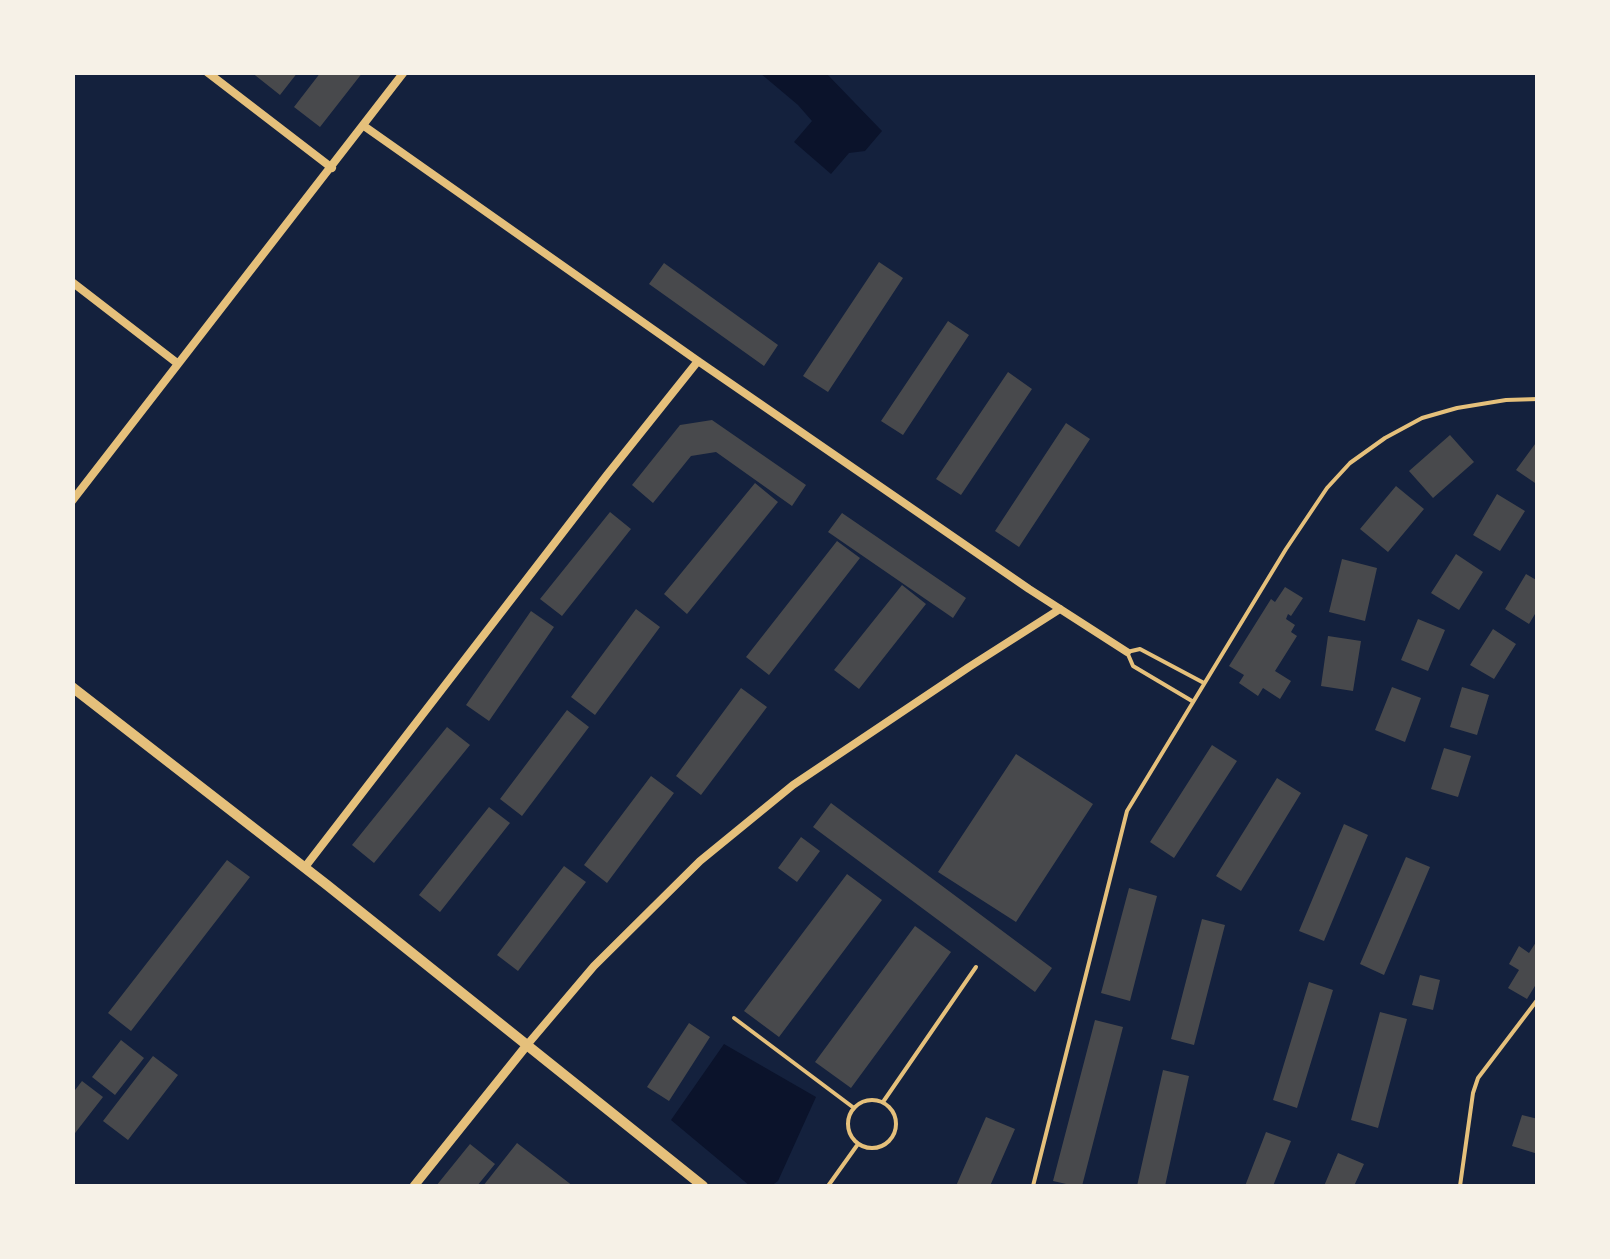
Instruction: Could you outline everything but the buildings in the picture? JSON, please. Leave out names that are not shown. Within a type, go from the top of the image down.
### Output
[{"type":"main road","points":[[72,687],[305,867],[703,1186]]},
{"type":"street","points":[[207,72],[332,168]]},
{"type":"street","points":[[72,500],[404,72]]},
{"type":"street","points":[[364,126],[698,361],[1126,652]]},
{"type":"street","points":[[72,282],[177,364]]},
{"type":"street","points":[[305,867],[698,361]]},
{"type":"street","points":[[414,1186],[594,966],[716,848],[793,785],[1060,609]]},
{"type":"lane","points":[[1032,1186],[1127,811],[1286,549],[1327,488],[1350,463],[1385,438],[1422,418],[1458,408],[1538,399]]},
{"type":"lane","points":[[1193,702],[1133,666],[1126,652],[1140,649],[1204,683]]},
{"type":"lane","points":[[883,1102],[976,967]]},
{"type":"lane","points":[[1460,1186],[1478,1078],[1538,999]]},
{"type":"lane","points":[[734,1018],[854,1108]]},
{"type":"lane","points":[[868,1100],[883,1102],[895,1115],[896,1132],[884,1146],[858,1144],[849,1131],[854,1108],[868,1100]]},
{"type":"lane","points":[[828,1186],[858,1144]]},
{"type":"water","points":[[760,73],[826,73],[882,131],[865,151],[849,153],[831,174],[794,142],[812,121]]},
{"type":"water","points":[[724,1044],[816,1097],[778,1181],[771,1186],[750,1186],[671,1120]]}]
